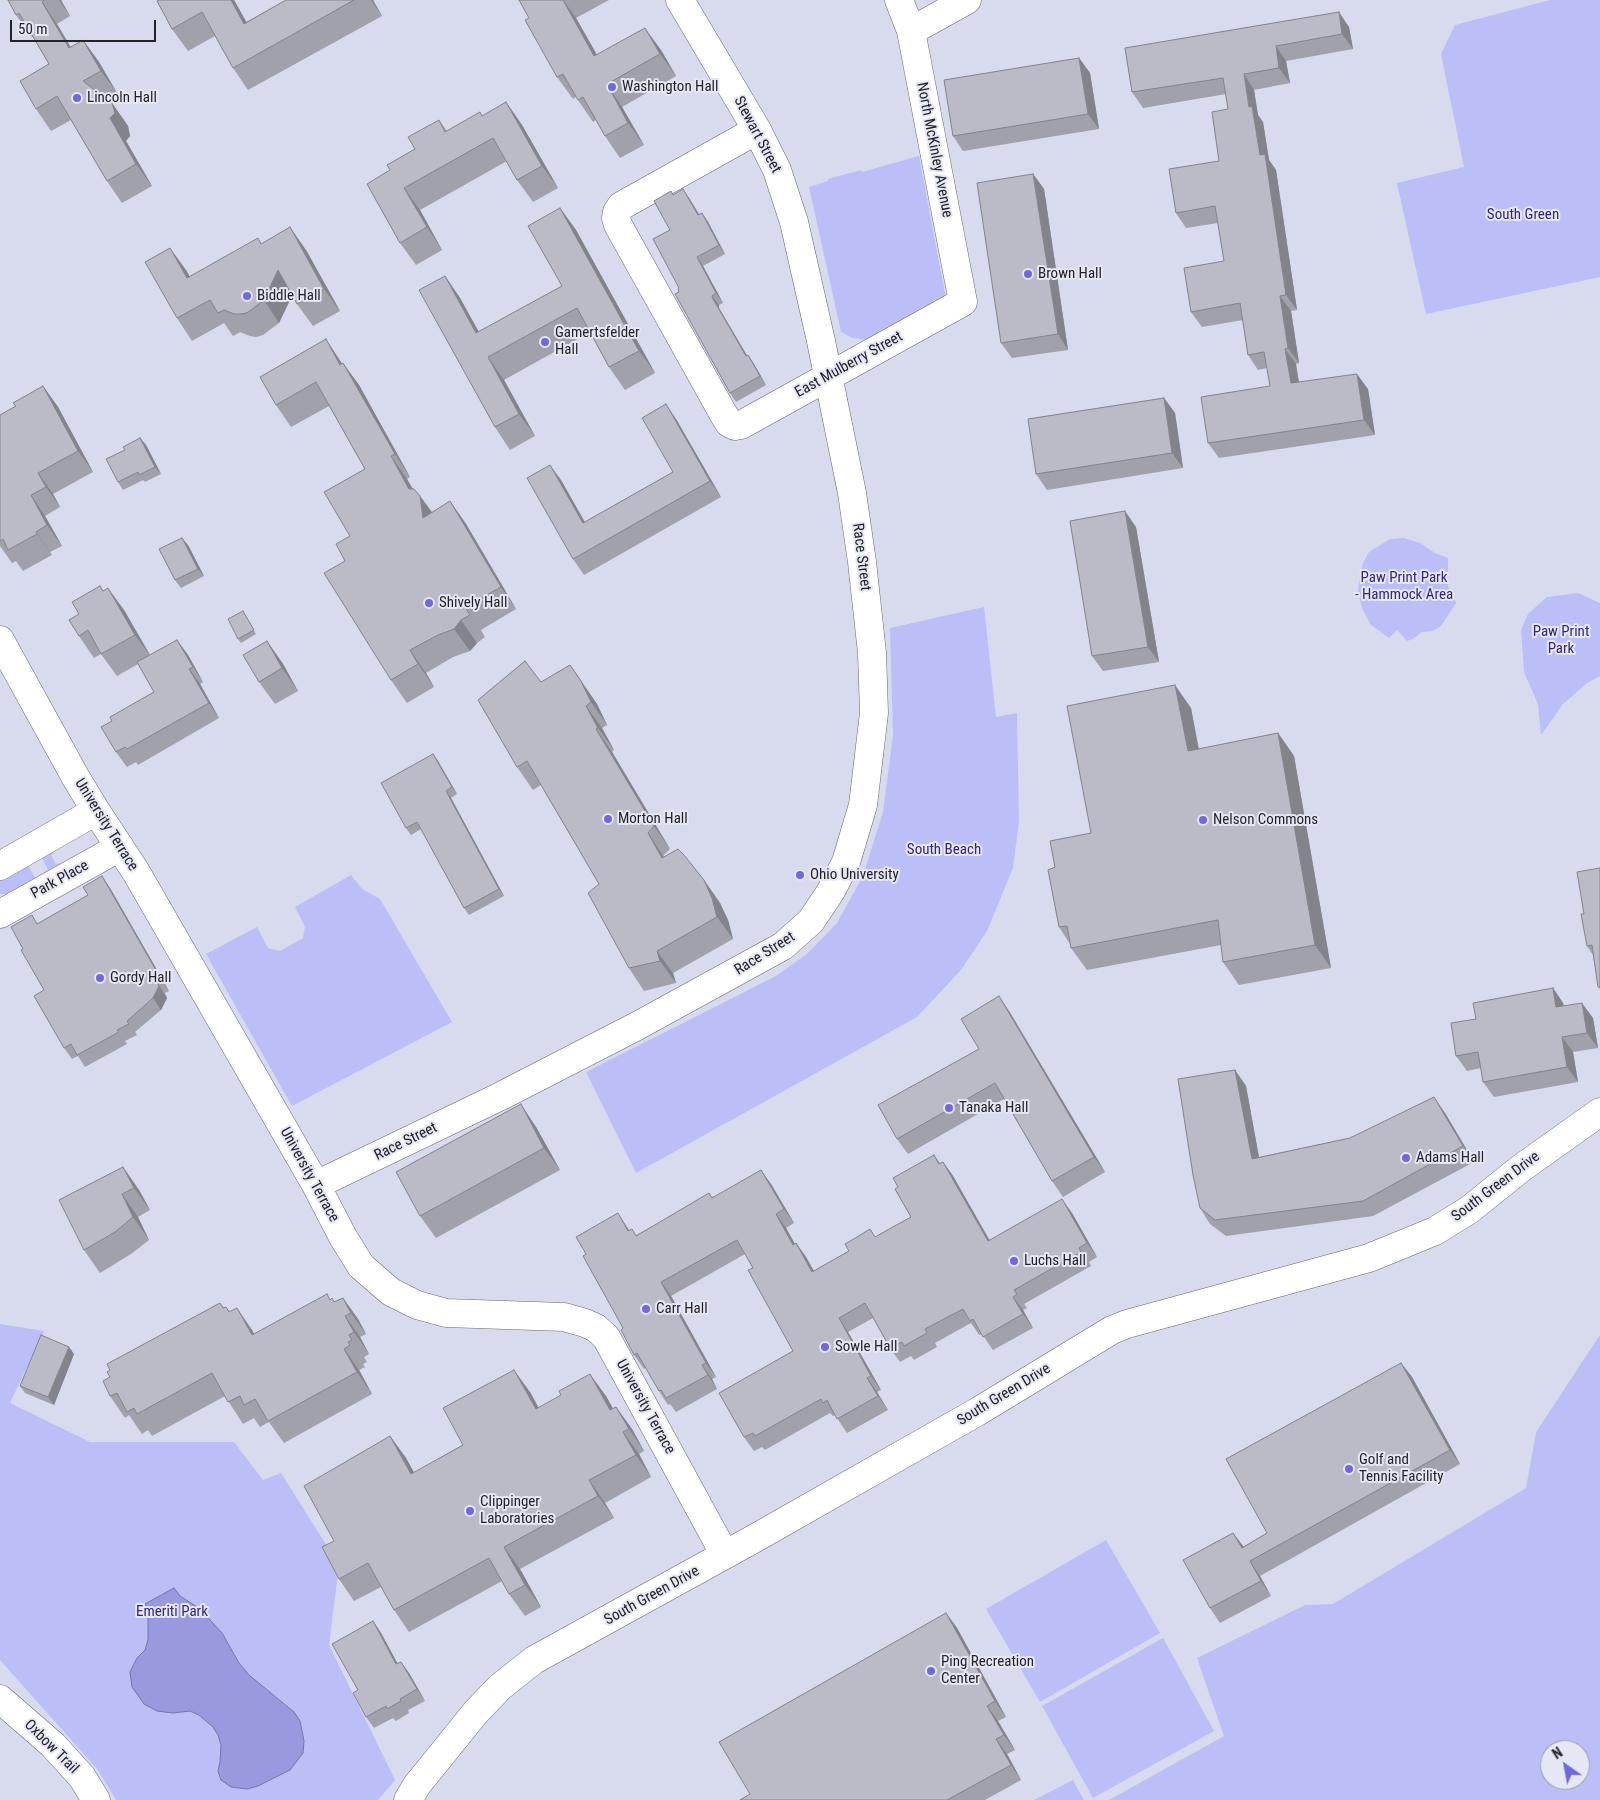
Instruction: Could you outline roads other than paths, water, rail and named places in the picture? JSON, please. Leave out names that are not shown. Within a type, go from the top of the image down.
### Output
[{"type":"street","name":"Stewart Street","points":[[680,0],[757,130],[777,170],[787,200],[821,341]]},
{"type":"street","name":"North McKinley Avenue","points":[[899,0],[911,30],[963,302]]},
{"type":"street","points":[[911,30],[967,0]]},
{"type":"street","name":"East Mulberry Street","points":[[757,130],[621,206],[616,218],[618,225],[729,423],[735,426],[741,425],[963,302]]},
{"type":"street","name":"Race Street","points":[[316,1186],[501,1096],[638,1026],[768,955],[783,946],[811,921],[831,891],[846,862],[864,805],[874,713],[872,653],[862,562],[852,493],[821,341]]},
{"type":"street","name":"University Terrace","points":[[0,640],[96,812],[136,872],[361,1266],[390,1292],[417,1305],[446,1313],[564,1317],[596,1328],[606,1337],[725,1555]]},
{"type":"street","points":[[0,866],[96,812]]},
{"type":"street","name":"Park Place","points":[[0,914],[120,848]]},
{"type":"street","name":"South Green Drive","points":[[408,1800],[417,1785],[445,1753],[459,1732],[500,1687],[528,1665],[977,1412],[1112,1330],[1127,1324],[1369,1258],[1435,1231],[1469,1210],[1520,1169],[1600,1112]]},
{"type":"street","name":"Oxbow Trail","points":[[0,1699],[53,1745],[82,1778],[96,1800]]},
{"type":"street","name":"South Green Drive","points":[[426,1800],[433,1790],[445,1753]]},
{"type":"place","name":"Washington Hall","points":[[612,87]]},
{"type":"place","name":"Lincoln Hall","points":[[77,98]]},
{"type":"place","name":"Brown Hall","points":[[1028,274]]},
{"type":"place","name":"Biddle Hall","points":[[247,296]]},
{"type":"place","name":"Gamertsfelder Hall","points":[[545,342]]},
{"type":"place","name":"Shively Hall","points":[[429,603]]},
{"type":"place","name":"Morton Hall","points":[[608,819]]},
{"type":"place","name":"Nelson Commons","points":[[1203,820]]},
{"type":"place","name":"Ohio University","points":[[800,875]]},
{"type":"place","name":"Gordy Hall","points":[[100,978]]},
{"type":"place","name":"Tanaka Hall","points":[[949,1108]]},
{"type":"place","name":"Adams Hall","points":[[1406,1158]]},
{"type":"place","name":"Luchs Hall","points":[[1014,1261]]},
{"type":"place","name":"Carr Hall","points":[[646,1309]]},
{"type":"place","name":"Sowle Hall","points":[[825,1347]]},
{"type":"place","name":"Golf and Tennis Facility","points":[[1349,1469]]},
{"type":"place","name":"Clippinger Laboratories","points":[[470,1511]]},
{"type":"place","name":"Ping Recreation Center","points":[[931,1671]]},
{"type":"park label","name":"South Green","points":[[1523,215]]},
{"type":"park label","name":"Paw Print Park - Hammock Area","points":[[1404,586]]},
{"type":"park label","name":"Paw Print Park","points":[[1561,640]]},
{"type":"park label","name":"South Beach","points":[[944,850]]},
{"type":"park label","name":"Emeriti Park","points":[[172,1612]]}]
